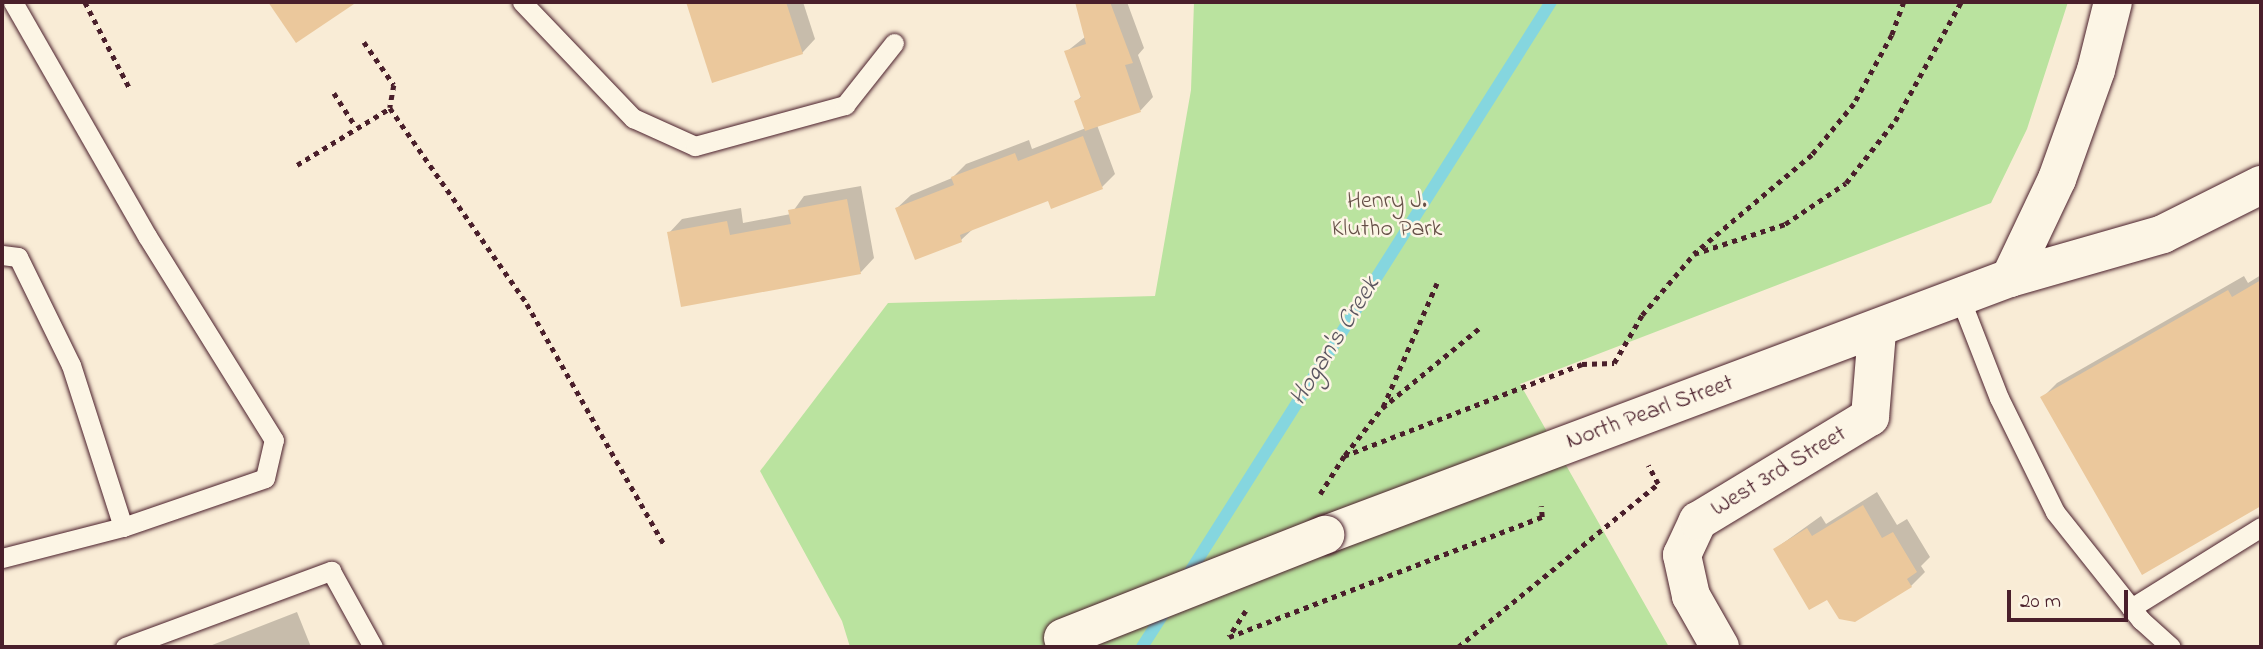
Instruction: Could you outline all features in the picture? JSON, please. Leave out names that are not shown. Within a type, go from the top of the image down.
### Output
[{"type":"street","points":[[2010,278],[2057,179],[2096,70],[2113,2]]},
{"type":"street","name":"North Pearl Street","points":[[1051,643],[1325,535],[1633,418],[1877,332],[2010,278],[2163,234],[2261,185]]},
{"type":"street","name":"West 3rd Street","points":[[1720,647],[1691,596],[1682,555],[1698,521],[1870,417],[1877,332]]},
{"type":"lane","points":[[2,558],[123,527],[265,478],[274,440],[147,236],[13,2]]},
{"type":"lane","points":[[522,2],[633,118],[695,146],[845,105],[894,43]]},
{"type":"lane","points":[[2,255],[18,257],[71,365],[123,527]]},
{"type":"lane","points":[[1960,298],[1999,398],[2055,512],[2131,608],[2171,647]]},
{"type":"lane","points":[[2131,608],[2261,527]]},
{"type":"lane","points":[[125,647],[331,571],[373,647]]},
{"type":"path","points":[[85,2],[129,87]]},
{"type":"path","points":[[1614,363],[1642,315],[1694,254],[1812,155],[1854,104],[1892,35],[1904,2]]},
{"type":"path","points":[[1694,254],[1785,224],[1846,183],[1895,121],[1961,2]]},
{"type":"path","points":[[364,42],[394,85],[390,108],[527,304],[665,546]]},
{"type":"path","points":[[334,93],[356,127]]},
{"type":"path","points":[[297,165],[390,108]]},
{"type":"path","points":[[1382,408],[1437,283]]},
{"type":"path","points":[[1344,456],[1382,408],[1482,326]]},
{"type":"path","points":[[1458,647],[1658,484],[1648,465]]},
{"type":"green space","name":"Henry J. Klutho Park","points":[[1194,2],[2068,2],[2027,129],[1991,203],[1520,384],[1669,647],[850,647],[842,621],[760,471],[888,303],[1155,296],[1191,90]]},
{"type":"building","points":[[268,2],[357,2],[296,43]]},
{"type":"building","points":[[686,2],[786,2],[803,54],[712,83]]},
{"type":"building","points":[[1075,2],[1110,2],[1133,63],[1125,65],[1141,112],[1085,131],[1074,101],[1081,98],[1064,51],[1086,44]]},
{"type":"building","points":[[1083,136],[1103,189],[1051,209],[1048,201],[960,235],[962,242],[915,260],[895,208],[954,185],[951,177],[1015,153],[1018,161]]},
{"type":"building","points":[[847,199],[861,274],[681,307],[667,232],[727,221],[730,235],[791,224],[788,210]]},
{"type":"building","points":[[2261,280],[2261,506],[2142,575],[2040,397],[2228,290],[2232,297]]},
{"type":"building","points":[[1863,505],[1882,538],[1893,532],[1917,572],[1907,579],[1912,587],[1855,622],[1839,619],[1827,600],[1809,610],[1773,549],[1807,528],[1812,536]]},
{"type":"waterway","name":"Hogan's Creek","points":[[1186,578],[1551,2]]},
{"type":"waterway","name":"Hogan's Creek","points":[[1142,647],[1167,608]]}]
